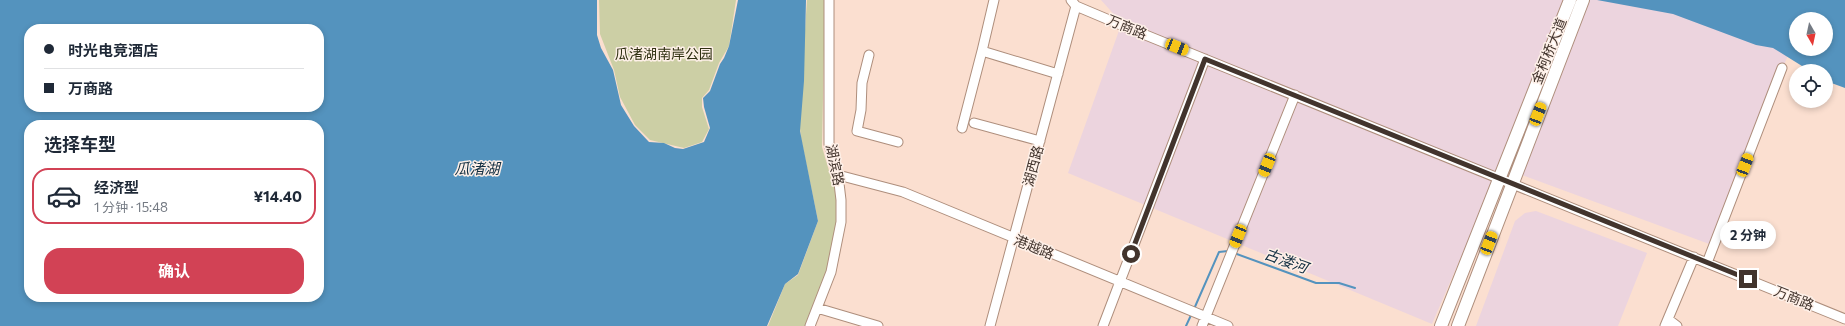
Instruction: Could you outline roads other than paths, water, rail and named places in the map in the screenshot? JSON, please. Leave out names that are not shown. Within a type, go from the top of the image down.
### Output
[{"type":"main road","name":"金柯桥大道","points":[[1441,326],[1570,0]]},
{"type":"main road","name":"金柯桥大道","points":[[1458,326],[1583,0]]},
{"type":"street","name":"湖滨路","points":[[810,326],[831,272],[841,222],[841,200],[838,175],[829,144],[829,0]]},
{"type":"street","points":[[962,128],[994,0]]},
{"type":"street","name":"万商路","points":[[1074,3],[1205,59],[1694,257],[1842,321]]},
{"type":"street","name":"湖西路","points":[[990,326],[1058,74],[1074,3]]},
{"type":"street","points":[[982,51],[1058,74]]},
{"type":"street","points":[[869,55],[862,83],[861,110],[857,131],[898,142]]},
{"type":"street","points":[[1103,326],[1205,59]]},
{"type":"street","points":[[1707,263],[1782,68]]},
{"type":"street","points":[[1202,326],[1296,95]]},
{"type":"street","points":[[974,123],[1040,141]]},
{"type":"street","name":"港越路","points":[[838,175],[903,192],[1228,326]]},
{"type":"street","points":[[1677,326],[1666,323],[1694,257]]},
{"type":"street","points":[[817,308],[878,326]]},
{"type":"water","name":"瓜渚湖","points":[[0,0],[597,0],[597,35],[601,48],[613,70],[621,105],[634,126],[649,142],[664,143],[675,148],[683,149],[704,142],[710,128],[703,98],[710,91],[720,64],[729,46],[738,0],[806,0],[804,81],[800,131],[818,221],[798,274],[785,284],[767,326],[0,326]]},
{"type":"water","points":[[1597,0],[1845,0],[1845,88],[1833,84],[1833,64],[1799,64],[1773,48],[1756,45],[1673,14]]},
{"type":"waterway","name":"古溇河","points":[[1194,309],[1219,252],[1228,251]]},
{"type":"waterway","name":"古溇河","points":[[1234,253],[1316,283],[1339,283],[1355,288]]},
{"type":"waterway","name":"古溇河","points":[[1186,326],[1192,313]]},
{"type":"park label","name":"瓜渚湖南岸公园","points":[[664,54]]}]
